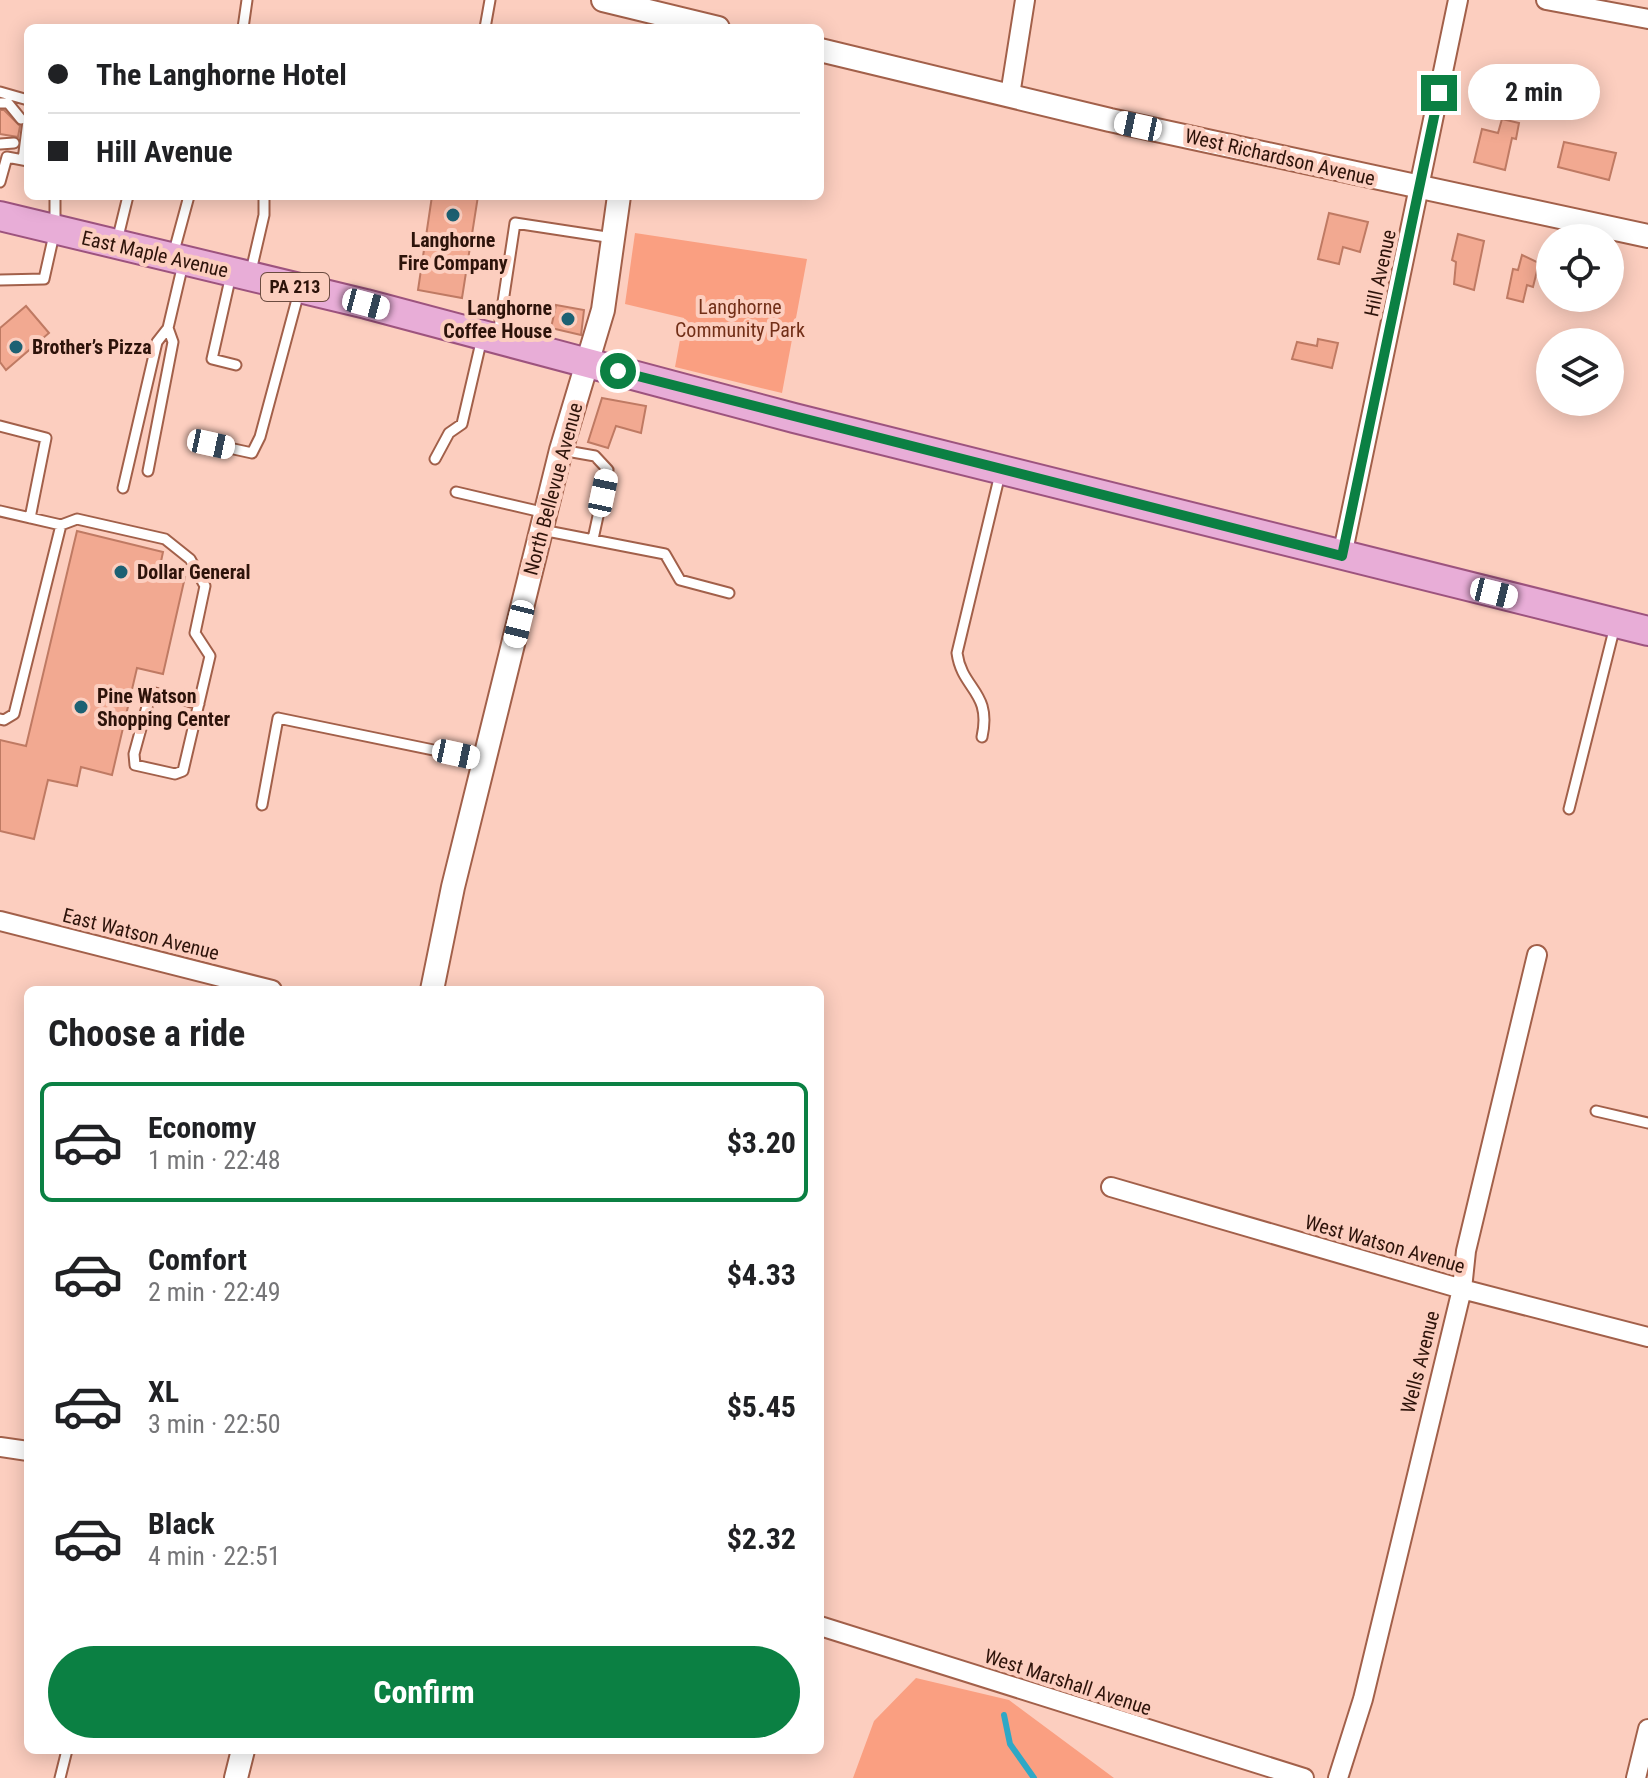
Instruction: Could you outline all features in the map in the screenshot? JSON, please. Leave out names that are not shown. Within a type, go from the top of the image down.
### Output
[{"type":"main road","name":"East Maple Avenue","points":[[0,216],[299,288],[588,363]]},
{"type":"main road","name":"PA 213","points":[[588,363],[1001,470],[1648,631]]},
{"type":"street","points":[[603,0],[644,13],[698,24]]},
{"type":"street","points":[[1010,95],[1025,0]]},
{"type":"street","name":"Hill Avenue","points":[[1342,556],[1458,0]]},
{"type":"street","points":[[1546,0],[1648,19]]},
{"type":"street","name":"West Richardson Avenue","points":[[824,51],[1648,236]]},
{"type":"street","name":"North Bellevue Avenue","points":[[433,986],[453,887],[561,450],[603,310],[618,200]]},
{"type":"street","name":"East Watson Avenue","points":[[0,921],[256,986]]},
{"type":"street","name":"Wells Avenue","points":[[1338,1778],[1363,1699],[1462,1289],[1466,1251],[1537,955]]},
{"type":"street","name":"West Watson Avenue","points":[[1111,1187],[1462,1289],[1648,1337]]},
{"type":"street","points":[[0,1447],[24,1450]]},
{"type":"street","name":"West Marshall Avenue","points":[[824,1627],[1304,1778]]},
{"type":"street","points":[[1636,1778],[1648,1729]]},
{"type":"street","points":[[236,1778],[242,1754]]},
{"type":"lane","points":[[244,24],[247,0]]},
{"type":"lane","points":[[486,24],[490,0]]},
{"type":"lane","points":[[5,100],[24,120]]},
{"type":"lane","points":[[0,144],[14,143]]},
{"type":"lane","points":[[0,182],[3,157],[24,161]]},
{"type":"lane","points":[[0,280],[44,279],[55,230],[55,200]]},
{"type":"lane","points":[[116,245],[127,200]]},
{"type":"lane","points":[[148,471],[173,342],[168,328],[188,200]]},
{"type":"lane","points":[[236,365],[212,359],[264,215],[264,200]]},
{"type":"lane","points":[[435,459],[449,433],[462,424],[490,337],[515,223],[613,238]]},
{"type":"lane","points":[[211,444],[252,453],[260,437],[299,288]]},
{"type":"lane","points":[[123,488],[157,342],[168,328]]},
{"type":"lane","points":[[0,436],[0,427],[46,438],[30,518]]},
{"type":"lane","points":[[561,450],[595,456],[608,470],[593,539]]},
{"type":"lane","points":[[982,737],[986,718],[983,704],[959,664],[957,653],[1001,470]]},
{"type":"lane","points":[[456,492],[593,539],[665,554],[680,580],[729,593]]},
{"type":"lane","points":[[0,511],[61,525],[77,519],[165,539],[190,559],[205,586],[195,633],[210,656],[199,704],[183,771],[175,774],[135,765],[134,754],[151,692],[199,704]]},
{"type":"lane","points":[[0,719],[14,714],[61,525]]},
{"type":"lane","points":[[1569,809],[1616,623]]},
{"type":"lane","points":[[262,805],[278,718],[486,760]]},
{"type":"lane","points":[[1596,1111],[1648,1123]]},
{"type":"lane","points":[[60,1778],[66,1754]]},
{"type":"green space","name":"Langhorne Community Park","points":[[635,233],[807,259],[782,393],[675,367],[684,318],[625,304]]},
{"type":"green space","points":[[916,1678],[1009,1700],[1114,1778],[853,1778],[874,1721]]},
{"type":"building","points":[[0,110],[4,110],[20,126],[18,137],[0,134]]},
{"type":"building","points":[[1502,119],[1519,123],[1516,139],[1512,138],[1505,170],[1474,162],[1482,129],[1498,133]]},
{"type":"building","points":[[1564,142],[1616,153],[1609,180],[1558,167]]},
{"type":"building","points":[[431,200],[477,200],[462,298],[418,290]]},
{"type":"building","points":[[1329,213],[1368,222],[1360,252],[1343,247],[1339,264],[1318,259]]},
{"type":"building","points":[[1458,234],[1484,241],[1474,290],[1454,284],[1456,262],[1452,260]]},
{"type":"building","points":[[1522,255],[1536,262],[1533,287],[1527,285],[1523,302],[1507,298],[1513,269],[1518,270]]},
{"type":"building","name":"Langhorne Coffee House","points":[[556,305],[584,310],[581,335],[551,328]]},
{"type":"building","name":"Brother’s Pizza","points":[[26,306],[49,333],[6,370],[0,362],[0,328]]},
{"type":"building","points":[[1318,339],[1338,343],[1332,368],[1292,359],[1297,342],[1317,346]]},
{"type":"building","points":[[602,398],[646,406],[641,433],[616,426],[608,448],[588,442]]},
{"type":"building","name":"Pine Watson Shopping Center","points":[[77,531],[163,552],[159,571],[185,577],[163,674],[137,668],[112,775],[81,767],[77,786],[48,780],[34,839],[0,831],[0,740],[26,746]]},
{"type":"waterway","points":[[1004,1715],[1010,1744],[1034,1778]]},
{"type":"place","name":"Langhorne Fire Company","points":[[453,215]]},
{"type":"place","name":"Langhorne Coffee House","points":[[568,319]]},
{"type":"place","name":"Brother’s Pizza","points":[[16,347]]},
{"type":"place","name":"Dollar General","points":[[121,572]]},
{"type":"place","name":"Pine Watson Shopping Center","points":[[81,707]]},
{"type":"route","points":[[618,371],[1342,556],[1439,93]]}]
